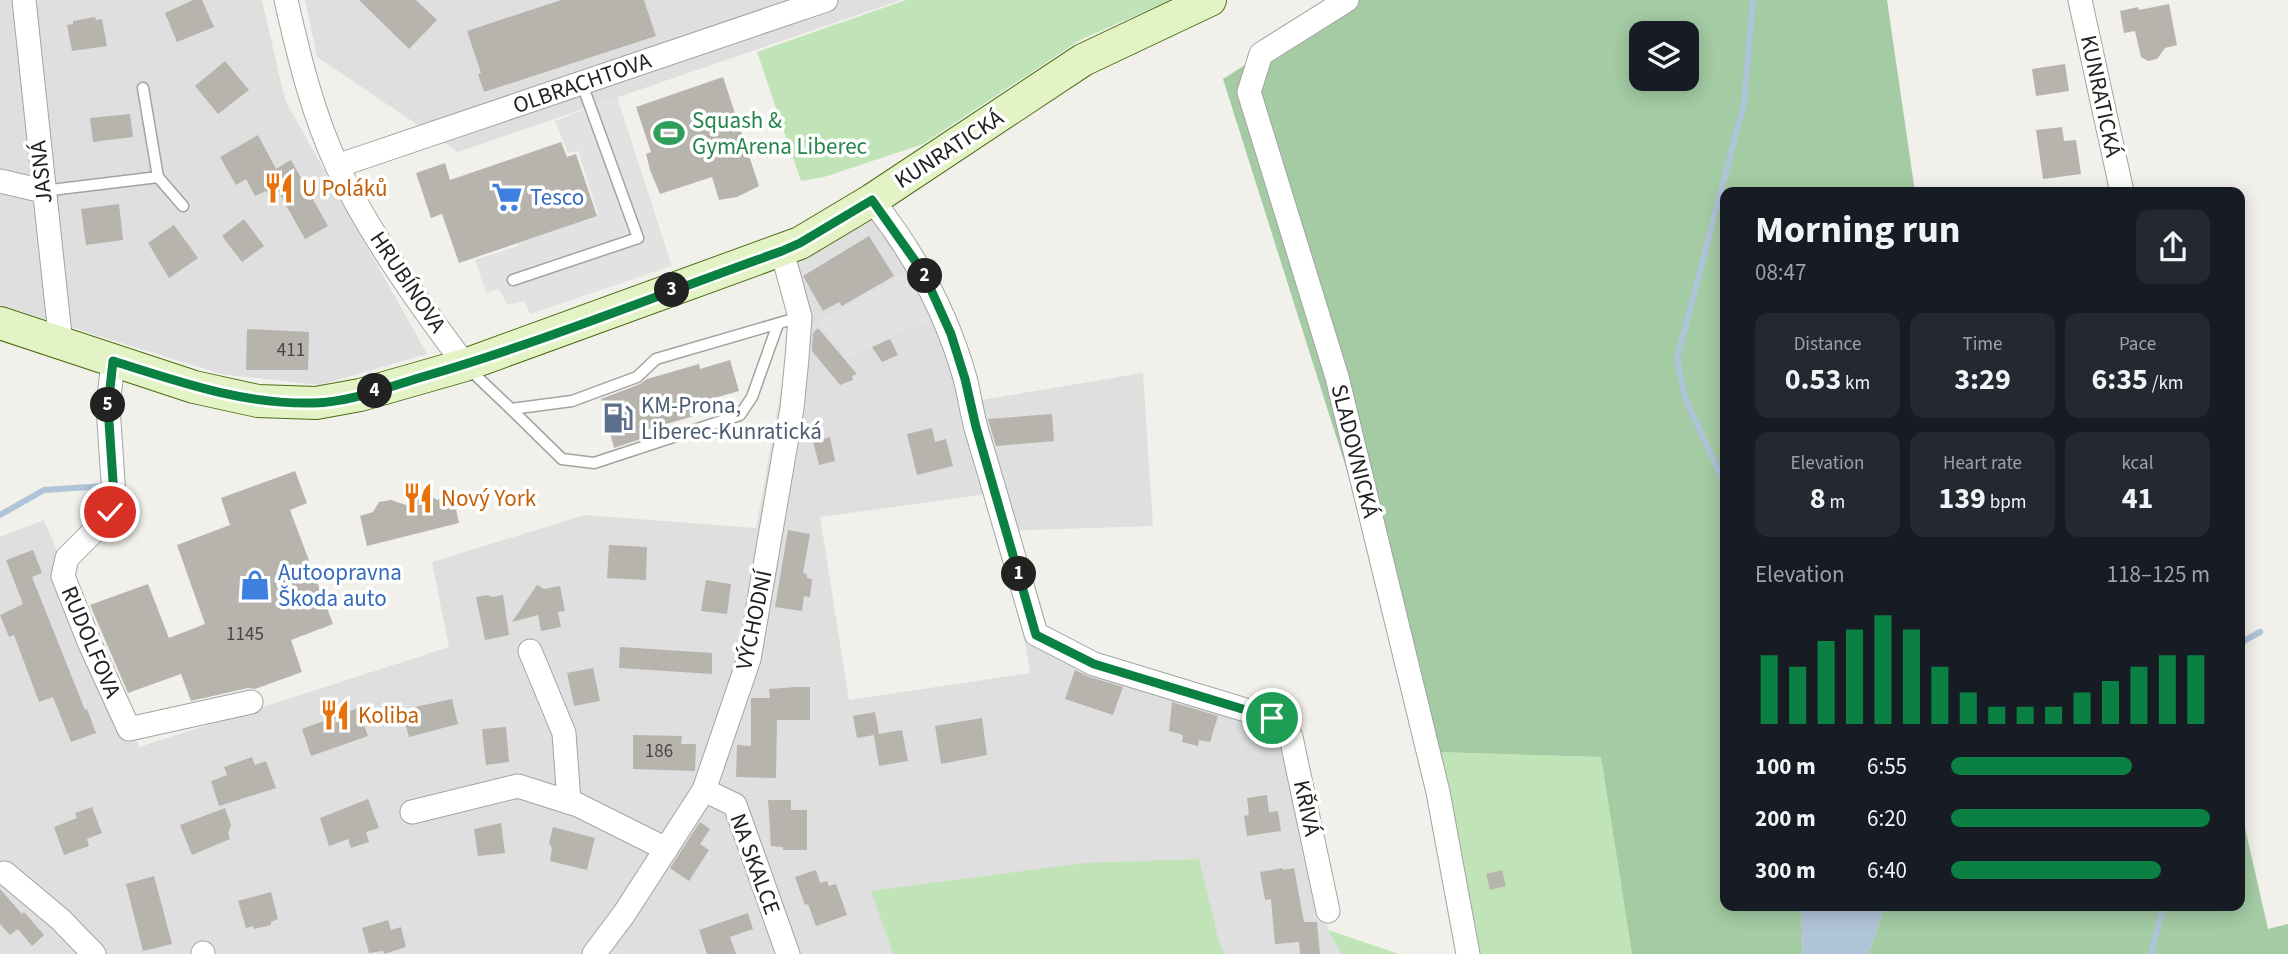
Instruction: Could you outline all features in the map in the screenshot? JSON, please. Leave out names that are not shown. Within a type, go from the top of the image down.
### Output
[{"type":"street","name":"JASNÁ","points":[[24,0],[61,344]]},
{"type":"street","name":"HRUBÍNOVA","points":[[286,0],[303,69],[337,166],[393,264],[465,365]]},
{"type":"street","name":"OLBRACHTOVA","points":[[337,166],[826,0]]},
{"type":"street","name":"KUNRATICKÁ","points":[[0,323],[194,387],[258,401],[316,403],[360,395],[465,365],[800,243],[872,200],[1083,60],[1210,0]]},
{"type":"street","name":"SLADOVNICKÁ","points":[[1347,0],[1261,54],[1249,92],[1337,377],[1438,792],[1468,954]]},
{"type":"street","name":"KUNRATICKÁ","points":[[2080,0],[2121,187]]},
{"type":"street","points":[[0,181],[43,191]]},
{"type":"street","name":"KŘIVÁ","points":[[872,200],[923,272],[951,334],[1036,635],[1094,664],[1272,718],[1291,737],[1328,911]]},
{"type":"street","name":"VÝCHODNÍ","points":[[594,954],[624,914],[704,790],[749,659],[792,408],[789,320],[782,251]]},
{"type":"street","name":"RUDOLFOVA","points":[[113,361],[108,407],[114,496],[110,512],[103,522],[66,558],[63,576],[90,645],[129,729],[251,702]]},
{"type":"street","points":[[530,651],[564,733],[569,802]]},
{"type":"street","points":[[412,812],[518,786],[569,802],[666,849]]},
{"type":"street","name":"NA SKALCE","points":[[704,790],[735,805],[788,954]]},
{"type":"street","points":[[5,873],[60,919],[94,954]]},
{"type":"lane","points":[[513,280],[638,238],[582,84]]},
{"type":"lane","points":[[143,88],[158,177],[183,206]]},
{"type":"lane","points":[[43,191],[158,177]]},
{"type":"lane","points":[[465,365],[562,459],[594,463],[740,415],[752,397],[789,320]]},
{"type":"lane","points":[[512,409],[572,401],[637,377],[656,359],[789,320]]},
{"type":"shaded area","points":[[0,0],[262,0],[285,100],[427,354],[320,385],[221,374],[0,305]]},
{"type":"shaded area","points":[[305,0],[901,0],[458,152],[317,57]]},
{"type":"shaded area","points":[[617,97],[672,266],[530,314],[524,301],[507,305],[499,289],[486,293],[475,260],[598,214],[578,151],[568,153],[555,121]]},
{"type":"shaded area","points":[[890,205],[982,400],[1143,373],[1153,526],[998,531],[988,494],[820,517],[849,700],[1030,673],[1023,631],[1270,725],[1286,743],[1306,845],[1328,930],[1341,954],[1225,954],[1219,941],[1198,859],[872,891],[893,954],[0,954],[0,537],[44,520],[139,747],[449,647],[432,562],[585,515],[756,528],[792,330],[778,267]]},
{"type":"shaded area","points":[[911,269],[931,320],[847,357],[818,323]]},
{"type":"green space","points":[[906,0],[1171,0],[1080,40],[923,144],[824,177],[801,181],[757,52]]},
{"type":"green space","points":[[1347,0],[1887,0],[1914,187],[1720,187],[1720,911],[1801,911],[1803,954],[1632,954],[1601,757],[1436,752],[1223,79]]},
{"type":"green space","points":[[1436,752],[1601,757],[1632,954],[1472,954]]},
{"type":"green space","points":[[2245,828],[2268,929],[2288,924],[2288,954],[1868,954],[1884,911],[2245,911]]},
{"type":"green space","points":[[1199,859],[1219,941],[1225,954],[893,954],[871,891],[1084,863]]},
{"type":"green space","points":[[1328,930],[1399,954],[1341,954]]},
{"type":"water","points":[[1801,911],[1884,911],[1868,954],[1803,954]]},
{"type":"building","points":[[193,0],[202,0],[214,27],[177,42],[165,13]]},
{"type":"building","points":[[359,0],[416,0],[437,20],[409,49]]},
{"type":"building","points":[[561,0],[644,0],[656,36],[484,92],[478,74],[481,73],[467,31]]},
{"type":"building","points":[[2169,4],[2177,45],[2165,48],[2157,59],[2148,61],[2141,57],[2135,31],[2124,33],[2120,11]]},
{"type":"building","points":[[95,17],[96,20],[102,19],[107,46],[72,51],[67,25],[73,24],[73,21]]},
{"type":"building","points":[[225,61],[249,90],[218,114],[195,86]]},
{"type":"building","points":[[2065,64],[2069,91],[2036,96],[2032,69]]},
{"type":"building","name":"Squash & GymArena Liberec","points":[[723,77],[759,186],[737,197],[719,200],[712,177],[660,194],[650,170],[646,154],[651,152],[636,107]]},
{"type":"building","points":[[130,114],[133,137],[93,142],[90,118]]},
{"type":"building","points":[[2062,127],[2064,141],[2076,140],[2081,174],[2043,179],[2036,130]]},
{"type":"building","name":"U Poláků","points":[[258,135],[276,169],[291,160],[328,226],[305,239],[278,191],[268,196],[266,191],[255,196],[246,179],[236,185],[220,157]]},
{"type":"building","name":"Tesco","points":[[561,142],[567,157],[576,154],[597,216],[459,263],[442,214],[431,218],[416,173],[445,163],[450,180]]},
{"type":"building","points":[[119,204],[123,240],[86,245],[81,209]]},
{"type":"building","points":[[244,219],[264,246],[242,262],[222,236]]},
{"type":"building","points":[[174,225],[198,258],[169,278],[148,243]]},
{"type":"building","points":[[869,236],[894,276],[842,306],[839,302],[823,311],[803,276]]},
{"type":"building","points":[[818,328],[857,374],[852,376],[853,380],[840,385],[812,351],[813,333]]},
{"type":"building","points":[[247,329],[309,332],[308,370],[246,370]]},
{"type":"building","points":[[890,339],[898,355],[882,362],[872,347]]},
{"type":"building","points":[[730,360],[739,391],[690,405],[694,416],[642,431],[644,438],[614,448],[601,399],[647,379],[699,364],[700,369]]},
{"type":"building","points":[[1052,414],[1054,441],[996,446],[988,419]]},
{"type":"building","points":[[932,428],[935,442],[946,439],[953,466],[917,475],[907,434]]},
{"type":"building","points":[[830,437],[835,461],[819,465],[813,441]]},
{"type":"building","name":"Autoopravna Škoda auto","points":[[295,471],[307,503],[290,510],[333,624],[291,640],[302,672],[255,689],[248,688],[191,701],[181,674],[128,693],[90,605],[148,584],[169,638],[205,624],[177,545],[230,525],[221,498]]},
{"type":"building","points":[[424,492],[437,500],[453,496],[459,523],[367,546],[360,516],[373,512],[379,502],[391,500],[406,505],[413,494]]},
{"type":"building","points":[[788,530],[810,534],[803,573],[812,579],[810,597],[804,596],[802,611],[775,607]]},
{"type":"building","points":[[609,545],[647,547],[646,580],[607,578]]},
{"type":"building","points":[[33,550],[42,573],[32,577],[96,733],[71,742],[53,697],[39,702],[14,635],[9,637],[0,615],[23,604],[6,560]]},
{"type":"building","points":[[706,580],[731,584],[727,614],[701,611]]},
{"type":"building","points":[[537,585],[544,589],[560,586],[565,611],[558,612],[561,627],[541,631],[538,615],[512,622]]},
{"type":"building","points":[[503,595],[509,635],[485,640],[476,597]]},
{"type":"building","points":[[620,647],[712,653],[712,674],[619,668]]},
{"type":"building","points":[[593,668],[600,701],[574,706],[567,673]]},
{"type":"building","points":[[1075,670],[1123,687],[1113,715],[1065,699]]},
{"type":"building","points":[[810,687],[810,720],[777,720],[776,778],[736,777],[737,745],[751,746],[751,698],[770,698],[769,689]]},
{"type":"building","points":[[452,699],[458,724],[409,737],[403,716],[416,712],[415,707]]},
{"type":"building","points":[[1172,702],[1218,716],[1210,742],[1199,740],[1198,746],[1182,742],[1183,735],[1169,731]]},
{"type":"building","points":[[358,708],[368,736],[311,756],[302,729]]},
{"type":"building","points":[[875,712],[879,734],[902,730],[908,761],[879,766],[874,735],[857,738],[853,716]]},
{"type":"building","points":[[982,718],[987,755],[941,764],[935,726]]},
{"type":"building","points":[[506,727],[509,762],[486,765],[482,729]]},
{"type":"building","points":[[633,735],[682,736],[681,744],[696,744],[695,771],[633,769]]},
{"type":"building","points":[[252,757],[255,765],[266,761],[276,788],[219,806],[211,781],[227,775],[224,767]]},
{"type":"building","points":[[1267,795],[1269,812],[1278,811],[1281,831],[1247,836],[1244,816],[1249,815],[1247,798]]},
{"type":"building","points":[[368,799],[379,828],[366,832],[369,842],[351,848],[348,839],[329,846],[320,818]]},
{"type":"building","points":[[768,800],[791,800],[791,810],[807,810],[807,850],[783,850],[783,847],[771,846]]},
{"type":"building","points":[[92,807],[102,833],[87,839],[89,846],[64,855],[54,827],[77,818],[75,813]]},
{"type":"building","points":[[225,808],[231,825],[228,833],[230,839],[192,855],[180,825]]},
{"type":"building","points":[[700,822],[710,829],[700,844],[709,850],[689,881],[670,868]]},
{"type":"building","points":[[501,823],[505,853],[478,856],[474,829]]},
{"type":"building","points":[[553,827],[595,838],[587,870],[550,861],[552,848],[549,843]]},
{"type":"building","points":[[1294,868],[1304,922],[1317,922],[1320,954],[1300,954],[1299,942],[1275,944],[1271,899],[1265,900],[1260,872]]},
{"type":"building","points":[[816,870],[820,883],[827,881],[829,886],[836,884],[847,915],[816,926],[795,877]]},
{"type":"building","points":[[1502,870],[1506,886],[1490,890],[1486,874]]},
{"type":"building","points":[[154,876],[172,944],[143,951],[126,884]]},
{"type":"building","points":[[0,889],[44,935],[32,946],[18,929],[10,935],[0,924]]},
{"type":"building","points":[[271,892],[278,919],[271,922],[271,925],[246,928],[238,901]]},
{"type":"building","points":[[748,913],[753,929],[730,937],[736,954],[707,954],[699,930]]},
{"type":"building","points":[[388,920],[391,930],[401,927],[406,947],[384,954],[383,951],[369,953],[362,928]]},
{"type":"waterway","points":[[1722,187],[1744,103],[1753,0]]},
{"type":"waterway","points":[[1720,195],[1677,359],[1685,398],[1720,474]]},
{"type":"waterway","points":[[0,515],[44,490],[105,486]]},
{"type":"waterway","points":[[2245,640],[2260,632]]},
{"type":"waterway","points":[[2151,954],[2162,911]]},
{"type":"place","name":"Squash & GymArena Liberec","points":[[669,133]]},
{"type":"place","name":"U Poláků","points":[[279,188]]},
{"type":"place","name":"Tesco","points":[[507,197]]},
{"type":"place","name":"KM-Prona, Liberec-Kunratická","points":[[618,418]]},
{"type":"place","name":"Nový York","points":[[418,498]]},
{"type":"place","name":"Autoopravna Škoda auto","points":[[255,585]]},
{"type":"place","name":"Koliba","points":[[335,715]]},
{"type":"route","points":[[110,512],[114,496],[108,407],[113,361],[194,387],[258,401],[316,403],[360,395],[465,365],[782,251],[872,200],[923,272],[951,334],[1036,635],[1094,664],[1272,718]]}]
